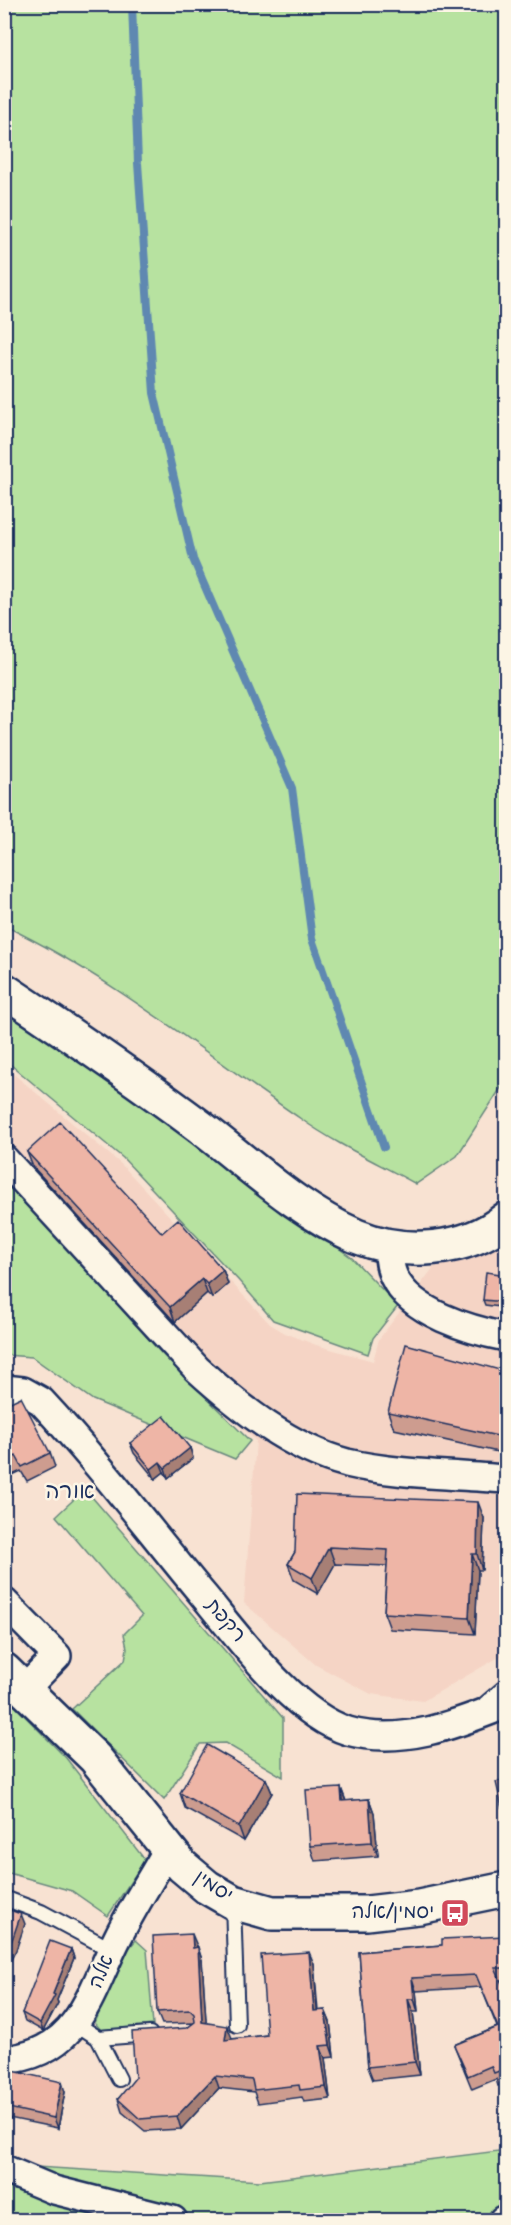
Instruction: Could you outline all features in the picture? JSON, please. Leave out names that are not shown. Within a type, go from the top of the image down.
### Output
[{"type":"main road","points":[[4,990],[179,1111],[318,1214],[357,1236],[388,1244],[424,1247],[463,1244],[493,1230],[507,1219]]},
{"type":"main road","name":"יסמין","points":[[15,1680],[95,1758],[168,1849],[200,1882],[233,1902],[272,1913],[367,1913],[419,1907],[507,1889]]},
{"type":"street","points":[[4,1159],[197,1369],[270,1427],[310,1449],[348,1463],[507,1479]]},
{"type":"street","points":[[388,1244],[394,1277],[411,1297],[435,1313],[464,1327],[507,1337]]},
{"type":"street","name":"רקפת","points":[[4,1389],[27,1392],[45,1406],[248,1648],[304,1706],[322,1720],[349,1731],[384,1735],[422,1732],[468,1719],[504,1696]]},
{"type":"street","points":[[4,1602],[57,1656],[15,1680]]},
{"type":"street","name":"אלה","points":[[4,2060],[39,2052],[55,2043],[75,2023],[91,1999],[112,1950],[168,1849]]},
{"type":"street","points":[[4,2169],[54,2190],[173,2220]]},
{"type":"lane","points":[[4,1898],[53,1918],[112,1950]]},
{"type":"lane","points":[[233,1902],[237,2025]]},
{"type":"lane","points":[[75,2023],[98,2038],[119,2079]]},
{"type":"lane","points":[[98,2038],[168,2033]]},
{"type":"shaded area","points":[[4,1066],[121,1164],[270,1324],[285,1333],[316,1345],[373,1361],[379,1339],[434,1267],[468,1258],[499,1241],[506,1234],[506,1653],[423,1701],[371,1694],[316,1665],[244,1603],[256,1441],[162,1350],[5,1174]]},
{"type":"green space","points":[[4,5],[506,5],[506,1080],[457,1156],[416,1184],[314,1128],[120,992],[83,968],[5,926]]},
{"type":"green space","points":[[4,1005],[57,1040],[352,1258],[398,1306],[373,1338],[368,1354],[273,1320],[123,1158],[5,1060]]},
{"type":"green space","points":[[4,1179],[162,1354],[250,1441],[235,1459],[93,1400],[32,1357],[5,1355]]},
{"type":"green space","points":[[85,1489],[283,1718],[283,1777],[225,1743],[200,1744],[164,1800],[72,1709],[125,1660],[127,1648],[124,1634],[142,1616],[56,1516]]},
{"type":"green space","points":[[4,1695],[66,1758],[145,1860],[108,1916],[72,1891],[5,1872]]},
{"type":"green space","points":[[136,1940],[147,1950],[153,2025],[101,2030],[95,2023],[122,1956]]},
{"type":"green space","points":[[506,2150],[506,2220],[5,2220],[5,2165],[260,2181]]},
{"type":"building","points":[[60,1122],[162,1233],[178,1219],[223,1270],[207,1284],[202,1279],[170,1307],[27,1152]]},
{"type":"building","points":[[486,1272],[507,1275],[506,1302],[483,1300]]},
{"type":"building","points":[[406,1344],[507,1372],[507,1438],[388,1412]]},
{"type":"building","points":[[21,1397],[50,1453],[22,1467],[16,1456],[4,1462],[4,1405]]},
{"type":"building","points":[[164,1416],[190,1448],[165,1468],[160,1462],[151,1469],[130,1443]]},
{"type":"building","points":[[297,1494],[478,1502],[477,1554],[472,1554],[469,1618],[384,1613],[388,1550],[329,1547],[312,1578],[288,1564],[295,1552]]},
{"type":"building","points":[[207,1745],[266,1779],[239,1827],[180,1793]]},
{"type":"building","points":[[507,1779],[507,1807],[502,1808],[496,1782]]},
{"type":"building","points":[[341,1788],[342,1801],[369,1799],[372,1842],[310,1846],[306,1790]]},
{"type":"building","points":[[4,1908],[21,1914],[4,1955]]},
{"type":"building","points":[[192,1934],[193,1948],[198,1947],[202,2022],[227,2026],[225,2040],[267,2035],[261,1955],[309,1952],[314,2011],[325,2010],[330,2045],[320,2046],[326,2087],[300,2090],[299,2085],[254,2090],[252,2080],[215,2076],[177,2116],[140,2119],[118,2099],[135,2078],[132,2032],[187,2028],[195,2022],[194,2014],[190,2010],[157,2012],[153,1936]]},
{"type":"building","points":[[506,1936],[507,1968],[495,1968],[507,1995],[507,2068],[494,2073],[491,2066],[468,2076],[454,2045],[498,2027],[476,1975],[412,1978],[414,1999],[408,1999],[415,2062],[368,2067],[359,1952],[442,1945],[442,1939]]},
{"type":"building","points":[[50,1941],[71,1949],[53,1994],[55,1995],[40,2023],[22,2013]]},
{"type":"building","points":[[4,2069],[62,2082],[54,2118],[4,2107]]},
{"type":"waterway","points":[[132,4],[138,163],[154,393],[193,559],[292,788],[312,939],[384,1147]]},
{"type":"place","name":"יסמין/אלה","points":[[455,1913]]},
{"type":"district","name":"אורה","points":[[70,1492]]}]
